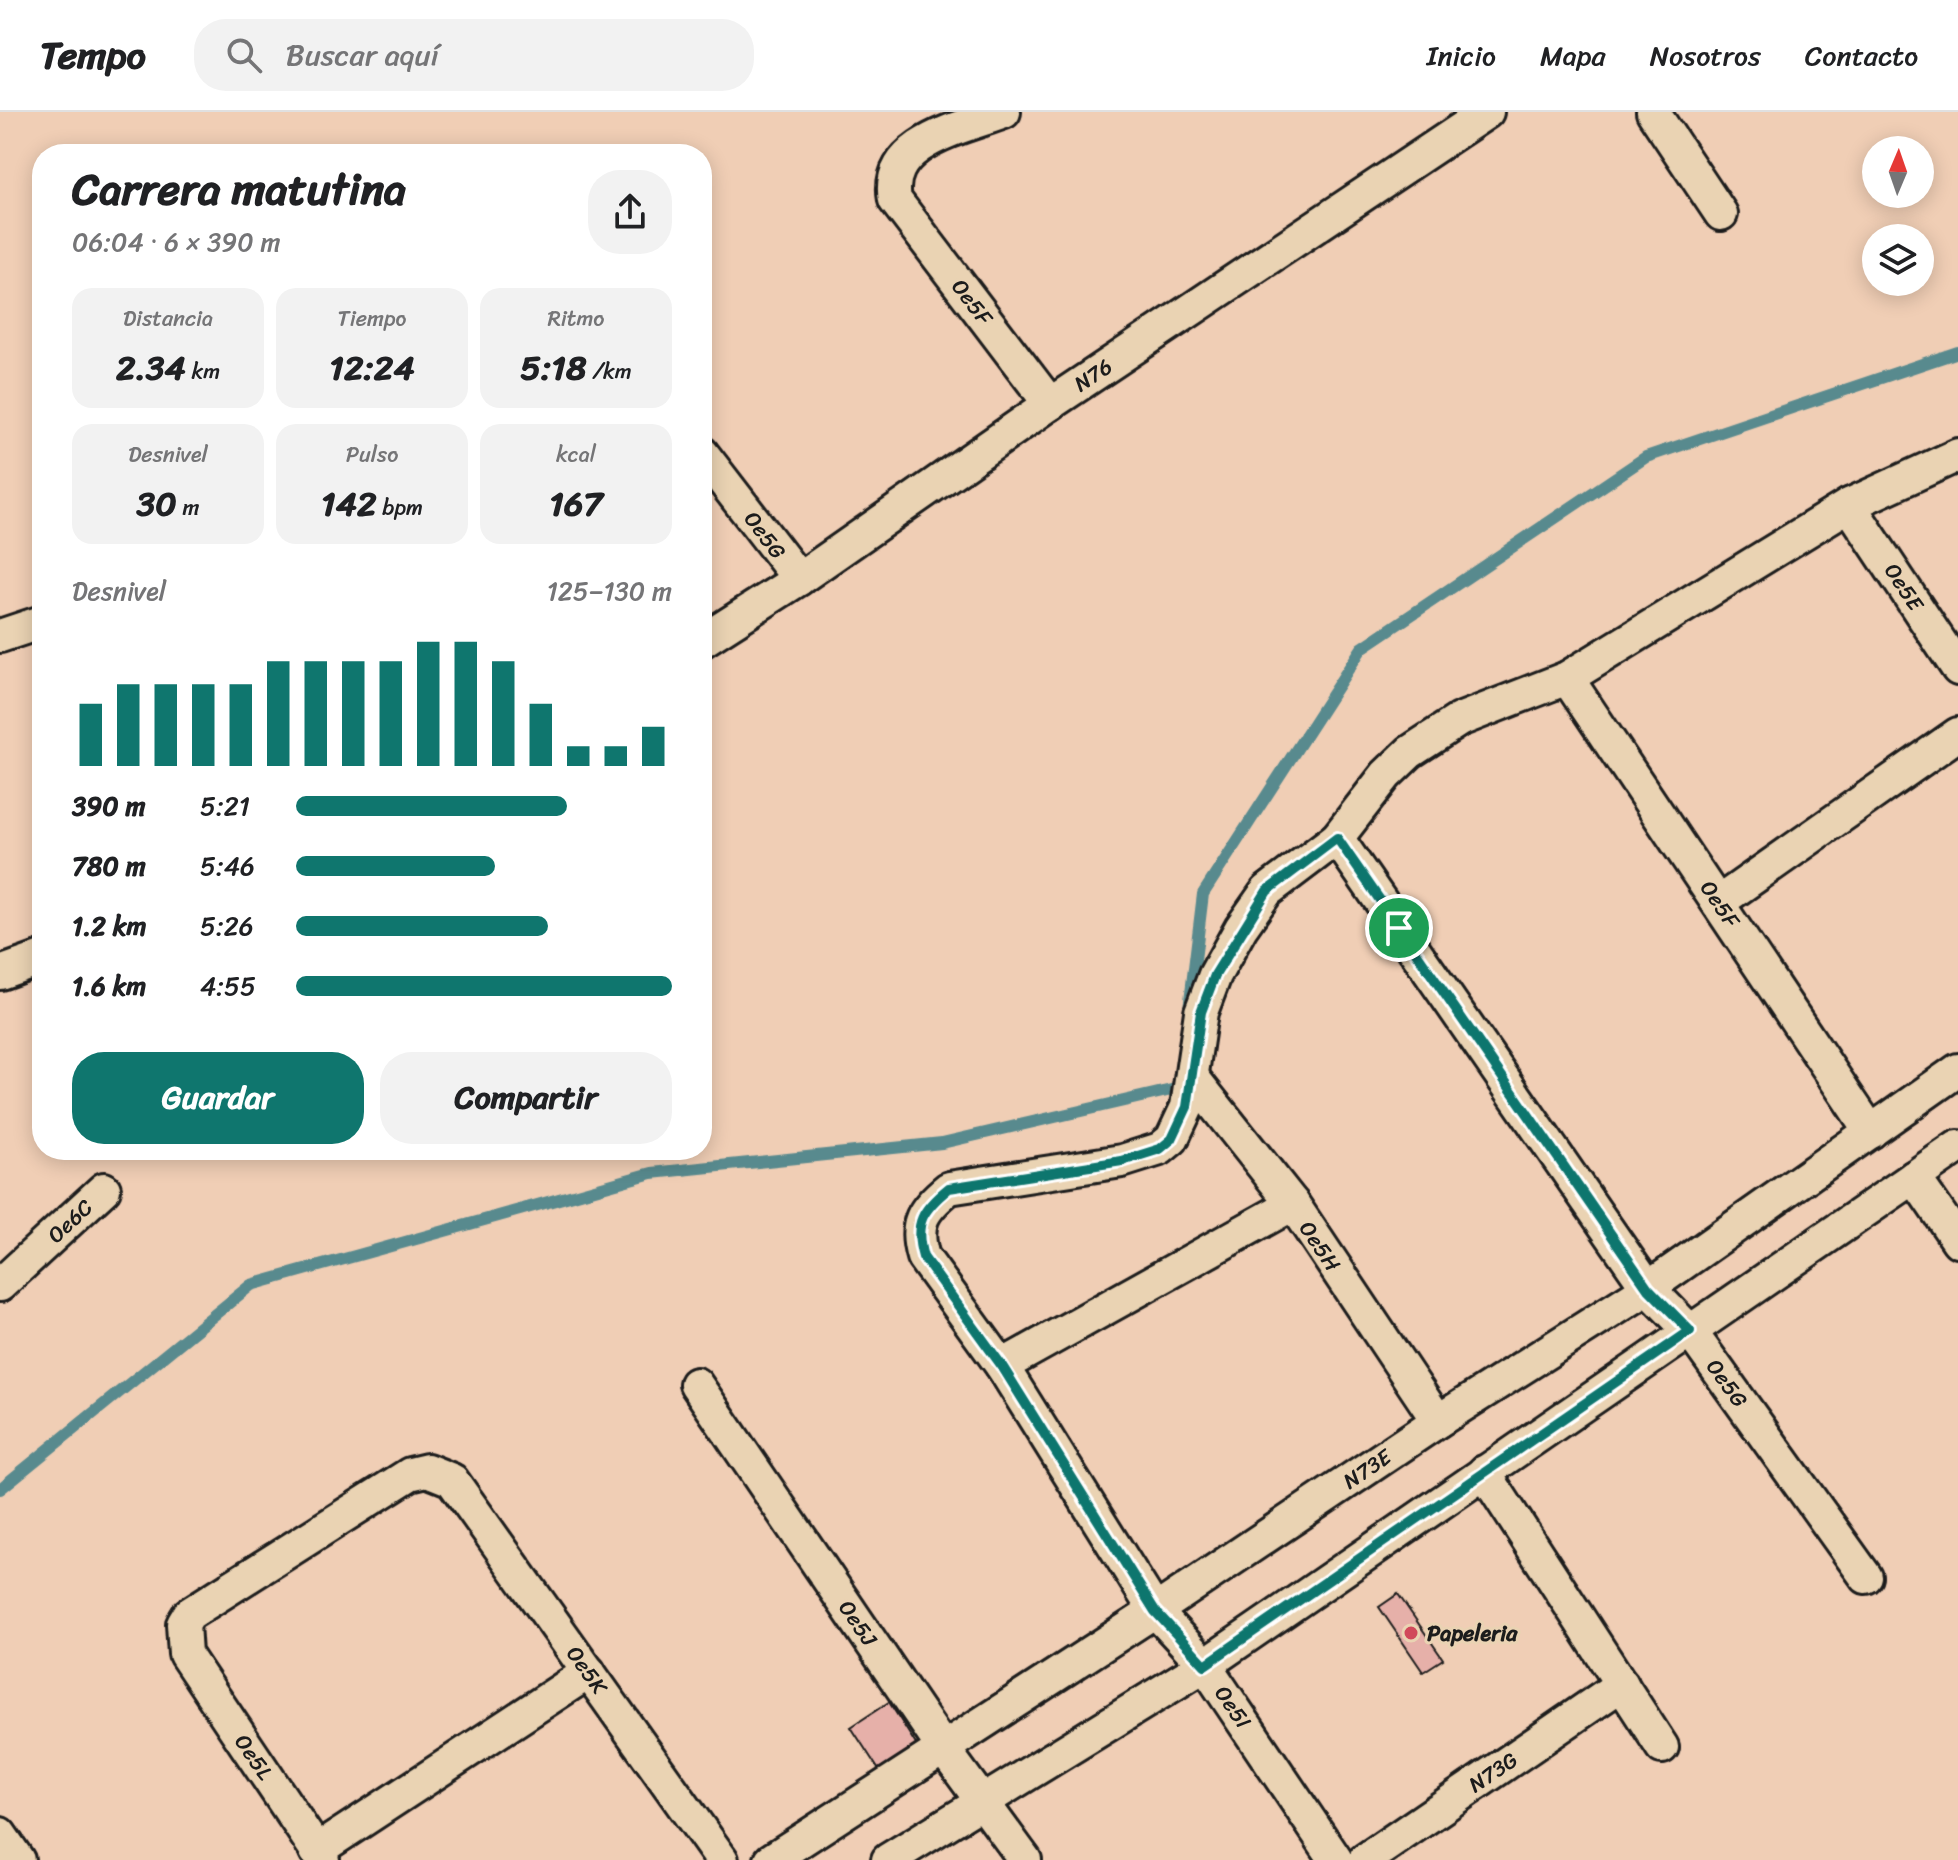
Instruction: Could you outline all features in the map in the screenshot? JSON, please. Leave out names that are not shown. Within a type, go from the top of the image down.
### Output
[{"type":"street","name":"Oe5F","points":[[1004,112],[927,142],[908,153],[895,170],[892,184],[895,200],[1050,404]]},
{"type":"street","name":"N76","points":[[712,635],[799,579],[1050,404],[1487,112]]},
{"type":"street","points":[[1653,112],[1721,214]]},
{"type":"street","points":[[1193,1078],[1201,1012],[1215,975],[1241,928],[1267,891],[1337,838],[1386,775],[1428,737],[1459,720],[1567,678],[1849,505],[1958,455]]},
{"type":"street","name":"Oe5G","points":[[712,466],[799,579]]},
{"type":"street","name":"Oe5E","points":[[1849,505],[1958,669]]},
{"type":"street","points":[[0,636],[32,625]]},
{"type":"street","name":"Oe5F","points":[[1567,678],[1871,1132]]},
{"type":"street","points":[[1719,902],[1958,734]]},
{"type":"street","name":"Oe5G","points":[[1337,838],[1648,1288],[1690,1331],[1866,1577]]},
{"type":"street","points":[[0,973],[32,962]]},
{"type":"street","name":"N73E","points":[[771,1860],[1155,1611],[1438,1421],[1648,1288],[1958,1070]]},
{"type":"street","name":"Oe5H","points":[[1193,1078],[1293,1204],[1438,1421]]},
{"type":"street","name":"Oe5I","points":[[1193,1078],[1187,1107],[1172,1139],[1160,1149],[1122,1161],[949,1188],[931,1202],[917,1237],[923,1257],[1002,1366],[1155,1611],[1205,1665],[1336,1860]]},
{"type":"street","points":[[888,1860],[980,1800],[1205,1665],[1958,1147]]},
{"type":"street","points":[[1914,1177],[1958,1241]]},
{"type":"street","name":"Oe6C","points":[[0,1285],[104,1189]]},
{"type":"street","points":[[1002,1366],[1293,1204]]},
{"type":"street","name":"Oe5J","points":[[696,1384],[943,1748],[1025,1860]]},
{"type":"street","name":"Oe5K","points":[[185,1654],[183,1624],[189,1614],[410,1474],[427,1470],[452,1480],[722,1860]]},
{"type":"street","points":[[1484,1472],[1662,1747]]},
{"type":"street","name":"Oe5L","points":[[185,1654],[320,1856]]},
{"type":"street","points":[[320,1856],[589,1672]]},
{"type":"street","name":"N73G","points":[[1365,1860],[1622,1684]]},
{"type":"street","points":[[0,1834],[18,1860]]},
{"type":"building","name":"Papeleria","points":[[1398,1594],[1443,1659],[1423,1672],[1379,1607]]},
{"type":"building","points":[[889,1702],[922,1754],[884,1778],[851,1727]]},
{"type":"waterway","points":[[1189,1009],[1203,894],[1362,648],[1646,457],[1958,352]]},
{"type":"waterway","points":[[0,1489],[251,1285],[652,1173],[942,1143],[1180,1088],[1181,1079]]},
{"type":"place","name":"Papeleria","points":[[1411,1633]]},
{"type":"route","points":[[1337,838],[1399,928],[1648,1288],[1690,1331],[1205,1665],[1155,1611],[1002,1366],[923,1257],[917,1237],[922,1217],[931,1202],[949,1188],[1122,1161],[1160,1149],[1172,1139],[1187,1107],[1201,1012],[1215,975],[1241,928],[1267,891],[1337,838]]}]
